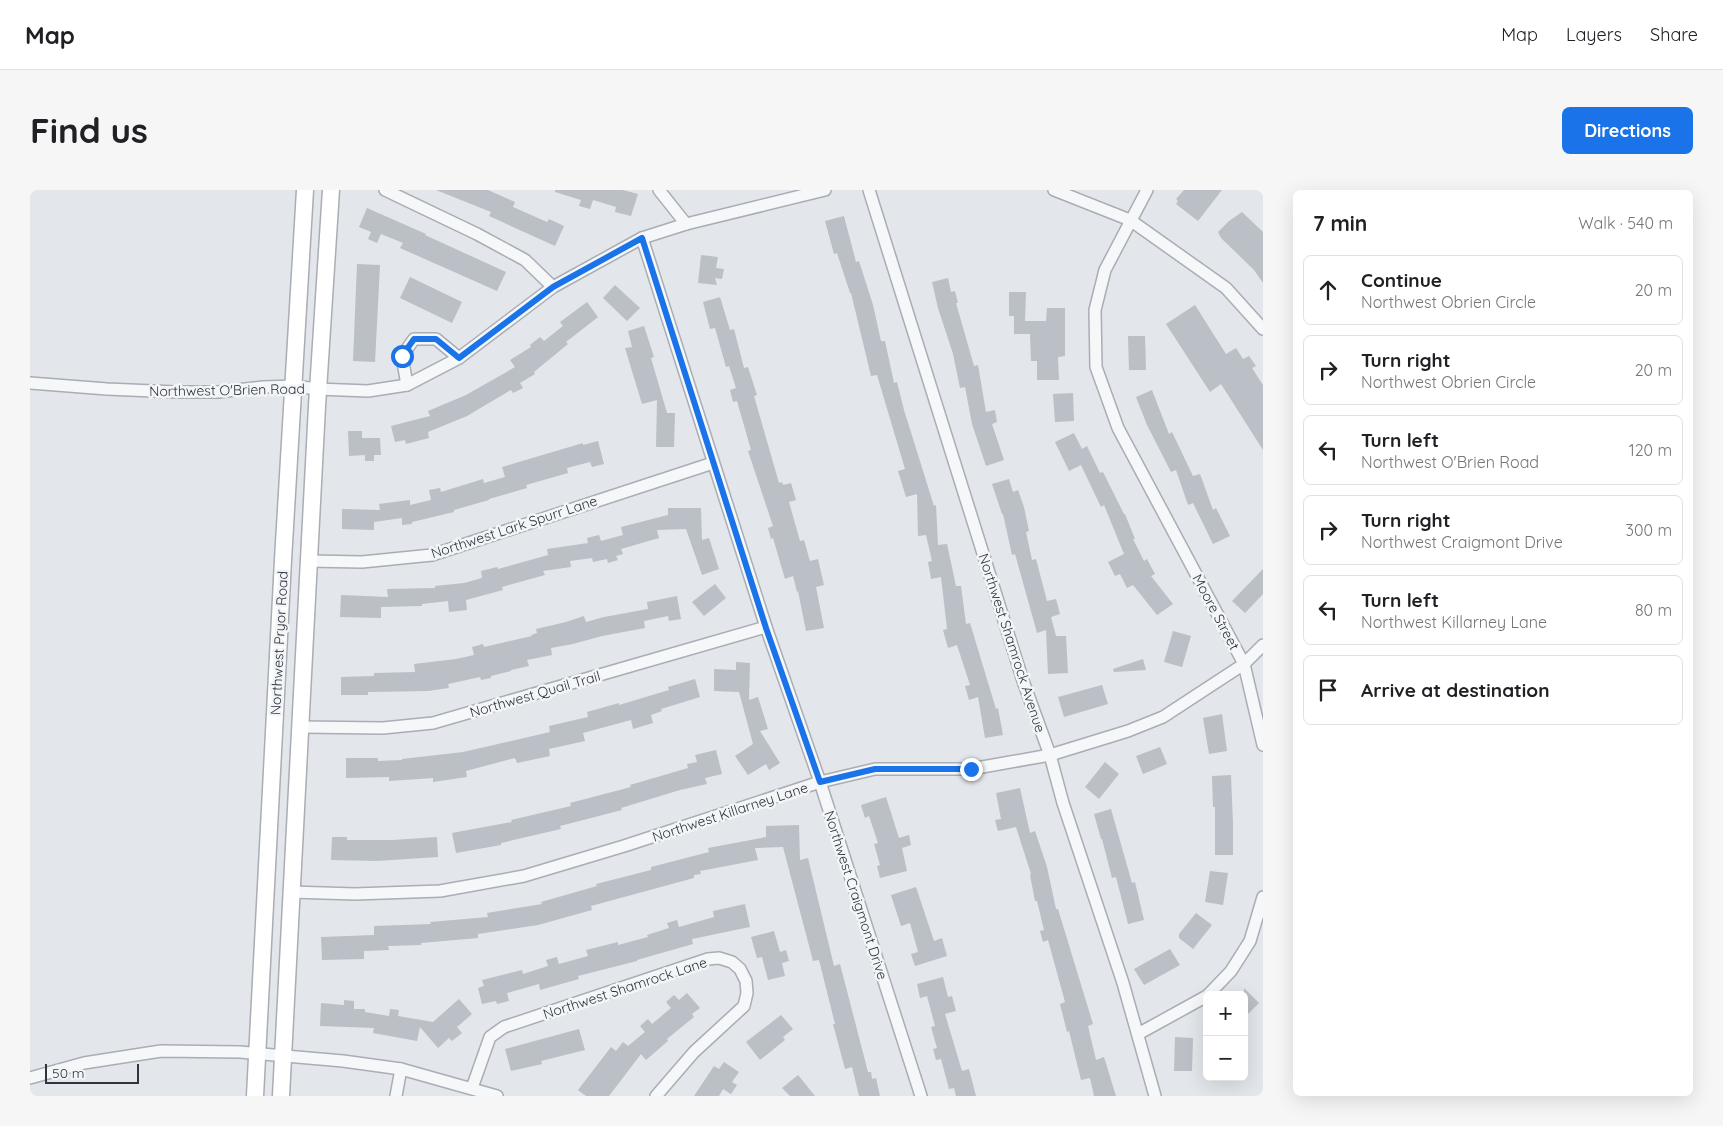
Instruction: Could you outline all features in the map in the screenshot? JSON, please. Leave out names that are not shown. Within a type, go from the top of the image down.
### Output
[{"type":"main road","name":"Northwest Pryor Road","points":[[255,1096],[305,190]]},
{"type":"main road","name":"Northwest Pryor Road","points":[[281,1096],[308,561],[331,190]]},
{"type":"street","points":[[385,190],[477,234],[524,260],[553,287]]},
{"type":"street","points":[[659,190],[686,224]]},
{"type":"street","name":"Northwest O'Brien Road","points":[[30,384],[107,390],[176,392],[218,392],[263,386],[368,391],[407,385],[459,358],[553,287],[642,238],[686,224],[825,190]]},
{"type":"street","name":"Northwest Shamrock Avenue","points":[[869,190],[1023,681],[1050,755],[1062,803],[1123,983],[1155,1096]]},
{"type":"street","points":[[1054,190],[1130,220],[1226,288],[1263,329]]},
{"type":"street","name":"Moore Street","points":[[1147,190],[1105,270],[1096,310],[1096,368],[1118,428],[1244,664],[1263,745]]},
{"type":"street","name":"Northwest Craigmont Drive","points":[[642,238],[766,628],[820,782],[921,1096]]},
{"type":"street","points":[[407,385],[402,356],[414,339],[436,339],[459,358]]},
{"type":"street","name":"Northwest Lark Spurr Lane","points":[[308,561],[362,562],[432,555],[713,463]]},
{"type":"street","name":"Northwest Quail Trail","points":[[299,727],[383,728],[433,723],[766,628]]},
{"type":"street","name":"Northwest Killarney Lane","points":[[291,892],[374,894],[440,891],[524,876],[624,846],[820,782],[875,769],[971,769],[1050,755],[1128,731],[1163,717],[1244,664],[1263,645]]},
{"type":"street","points":[[1211,991],[1231,971],[1250,941],[1263,897]]},
{"type":"street","name":"Northwest Shamrock Lane","points":[[472,1088],[490,1036],[504,1027],[708,959],[719,958],[732,962],[740,969],[746,981],[747,993],[744,1006],[694,1052],[656,1096]]},
{"type":"street","points":[[1138,1034],[1203,997]]},
{"type":"street","points":[[30,1078],[84,1063],[161,1051],[240,1052],[343,1061],[401,1069],[497,1096]]},
{"type":"street","points":[[396,1096],[401,1069]]},
{"type":"building","points":[[436,190],[488,190],[515,202],[513,207],[547,222],[549,219],[564,226],[555,246],[489,216],[491,212]]},
{"type":"building","points":[[555,190],[623,190],[638,194],[631,216],[615,212],[616,207],[593,200],[590,209],[579,206],[581,200],[555,192]]},
{"type":"building","points":[[1184,190],[1222,190],[1198,221],[1176,204],[1178,201],[1176,199]]},
{"type":"building","points":[[367,208],[506,272],[497,291],[400,248],[403,243],[381,234],[377,243],[368,239],[371,232],[359,227]]},
{"type":"building","points":[[1242,212],[1263,232],[1263,283],[1254,270],[1221,238],[1218,232]]},
{"type":"building","points":[[844,216],[856,262],[859,261],[873,305],[881,341],[885,341],[894,383],[897,382],[934,506],[936,505],[938,545],[947,544],[956,586],[961,586],[966,624],[970,623],[996,709],[998,708],[1003,735],[985,738],[978,697],[969,700],[965,686],[970,685],[957,645],[948,648],[943,630],[947,629],[941,577],[931,579],[928,562],[932,561],[926,535],[918,536],[917,494],[906,497],[898,471],[905,469],[877,375],[871,376],[851,293],[837,253],[834,254],[825,221]]},
{"type":"building","points":[[701,255],[718,257],[716,268],[724,269],[722,279],[715,278],[717,285],[698,283]]},
{"type":"building","points":[[357,264],[380,265],[375,362],[353,361]]},
{"type":"building","points":[[410,277],[462,302],[452,323],[400,298]]},
{"type":"building","points":[[948,278],[951,292],[955,291],[958,303],[956,303],[974,366],[978,365],[986,412],[995,410],[997,422],[992,424],[1004,460],[986,466],[972,424],[965,387],[960,388],[953,354],[938,308],[932,282]]},
{"type":"building","points":[[615,285],[640,308],[627,321],[603,298]]},
{"type":"building","points":[[1009,292],[1026,292],[1025,321],[1046,321],[1047,308],[1065,308],[1065,356],[1058,357],[1059,380],[1037,380],[1037,361],[1031,361],[1030,334],[1014,334],[1014,316],[1009,316]]},
{"type":"building","points":[[720,297],[730,330],[734,329],[744,368],[748,367],[757,395],[754,396],[779,483],[782,482],[783,485],[791,483],[796,500],[789,502],[800,541],[804,540],[810,561],[818,559],[824,585],[816,587],[824,628],[806,631],[793,576],[785,579],[773,538],[771,539],[768,528],[773,526],[748,451],[751,450],[737,401],[733,402],[730,390],[736,388],[729,366],[726,367],[715,328],[710,329],[703,302]]},
{"type":"building","points":[[587,302],[598,317],[566,342],[568,344],[534,372],[535,374],[520,383],[523,388],[513,393],[511,390],[467,416],[428,432],[429,438],[406,444],[405,440],[395,442],[391,426],[430,416],[428,411],[466,395],[515,367],[510,360],[531,347],[530,345],[540,337],[544,341],[563,326],[560,322]]},
{"type":"building","points":[[1195,305],[1226,354],[1236,348],[1243,359],[1249,356],[1256,366],[1252,368],[1263,385],[1263,450],[1221,384],[1210,392],[1166,324]]},
{"type":"building","points":[[644,326],[654,357],[651,358],[667,413],[675,413],[674,447],[656,447],[657,400],[642,404],[625,348],[632,347],[628,331]]},
{"type":"building","points":[[1128,336],[1145,336],[1146,370],[1129,370]]},
{"type":"building","points":[[1152,390],[1169,434],[1172,432],[1193,476],[1200,474],[1213,510],[1216,508],[1230,536],[1213,544],[1193,503],[1188,505],[1176,470],[1171,472],[1147,425],[1136,397]]},
{"type":"building","points":[[1073,393],[1074,421],[1055,422],[1053,394]]},
{"type":"building","points":[[348,431],[362,431],[362,438],[380,438],[381,455],[374,455],[374,461],[365,461],[365,455],[349,456]]},
{"type":"building","points":[[1074,433],[1082,449],[1087,446],[1100,473],[1103,472],[1125,514],[1135,539],[1133,539],[1144,561],[1147,559],[1155,574],[1151,576],[1173,604],[1157,615],[1133,585],[1127,588],[1120,574],[1115,576],[1108,562],[1124,554],[1104,505],[1101,507],[1081,465],[1069,471],[1055,442]]},
{"type":"building","points":[[598,441],[604,464],[592,467],[590,462],[567,468],[568,473],[526,485],[527,488],[454,510],[454,512],[412,522],[412,524],[402,525],[402,518],[374,522],[374,530],[342,529],[342,509],[380,510],[379,504],[410,500],[410,505],[431,500],[429,490],[440,488],[441,492],[483,479],[484,483],[505,477],[502,467],[583,443],[583,445]]},
{"type":"building","points":[[1009,479],[1013,492],[1018,490],[1024,507],[1029,531],[1026,532],[1032,560],[1036,559],[1047,601],[1056,599],[1060,614],[1051,617],[1056,636],[1066,636],[1068,673],[1048,674],[1046,630],[1037,633],[1015,554],[1012,555],[1003,514],[992,484]]},
{"type":"building","points":[[668,508],[701,508],[702,540],[709,538],[719,569],[702,575],[686,529],[657,530],[659,538],[621,549],[623,554],[616,556],[618,560],[608,563],[607,559],[593,562],[592,558],[570,561],[571,567],[543,571],[545,575],[502,587],[503,590],[466,600],[467,610],[449,612],[448,601],[422,604],[422,606],[381,607],[381,618],[340,617],[341,595],[388,597],[387,589],[435,588],[435,586],[464,583],[482,578],[481,571],[497,567],[498,569],[548,555],[547,549],[588,543],[587,538],[599,535],[601,541],[623,535],[621,527],[668,515]]},
{"type":"building","points":[[1263,569],[1263,594],[1245,613],[1232,601]]},
{"type":"building","points":[[715,584],[726,598],[704,616],[692,602]]},
{"type":"building","points":[[677,596],[681,619],[669,621],[668,616],[644,621],[645,628],[551,648],[552,655],[527,660],[529,666],[491,676],[491,678],[481,680],[480,677],[448,684],[449,688],[428,691],[368,692],[368,695],[341,695],[341,677],[374,676],[374,673],[415,672],[414,664],[474,655],[472,647],[483,644],[484,647],[532,636],[537,633],[536,629],[584,616],[586,622],[648,609],[647,602]]},
{"type":"building","points":[[1173,631],[1191,636],[1182,667],[1164,662]]},
{"type":"building","points":[[1143,659],[1146,670],[1114,672],[1113,669]]},
{"type":"building","points":[[736,662],[750,663],[749,700],[758,697],[768,729],[760,731],[780,763],[769,770],[766,764],[748,775],[735,756],[753,744],[739,692],[714,691],[714,669],[736,670]]},
{"type":"building","points":[[695,679],[700,697],[661,709],[662,711],[651,715],[653,723],[633,729],[631,720],[583,733],[585,741],[549,749],[550,756],[517,763],[515,758],[466,771],[467,777],[433,782],[433,778],[389,781],[389,777],[346,778],[346,758],[378,758],[378,761],[402,760],[463,752],[550,732],[549,726],[588,717],[587,712],[619,703],[619,705],[669,690],[668,687]]},
{"type":"building","points":[[1102,685],[1108,704],[1064,717],[1058,697]]},
{"type":"building","points":[[1222,714],[1227,751],[1209,754],[1203,718]]},
{"type":"building","points":[[1160,747],[1167,764],[1143,774],[1136,756]]},
{"type":"building","points":[[716,750],[722,774],[705,778],[707,784],[621,808],[622,810],[560,826],[561,829],[501,843],[501,845],[456,853],[452,833],[512,822],[511,820],[571,806],[570,803],[631,787],[630,785],[688,768],[687,764],[697,762],[695,755]]},
{"type":"building","points":[[1105,762],[1119,774],[1099,799],[1085,787]]},
{"type":"building","points":[[1231,775],[1233,855],[1215,855],[1215,807],[1213,807],[1212,776]]},
{"type":"building","points":[[1020,788],[1030,833],[1035,831],[1047,867],[1056,909],[1058,909],[1093,1024],[1088,1026],[1096,1060],[1104,1057],[1116,1096],[1094,1096],[1090,1078],[1081,1080],[1060,1004],[1065,1002],[1048,940],[1043,942],[1040,931],[1044,930],[1037,901],[1035,901],[1031,874],[1016,827],[998,831],[995,820],[1001,819],[996,793]]},
{"type":"building","points":[[886,797],[899,838],[909,835],[911,845],[902,848],[907,871],[880,878],[877,866],[880,865],[874,844],[878,843],[869,816],[865,818],[861,805]]},
{"type":"building","points":[[1111,809],[1132,883],[1135,882],[1144,920],[1128,924],[1116,877],[1112,878],[1094,814]]},
{"type":"building","points":[[799,825],[800,860],[808,858],[834,966],[840,964],[868,1072],[871,1072],[872,1079],[876,1078],[880,1096],[859,1096],[852,1067],[845,1069],[819,960],[813,961],[783,847],[755,848],[758,860],[700,871],[701,874],[694,875],[694,878],[591,906],[592,910],[538,925],[478,934],[478,938],[421,943],[421,945],[388,946],[389,950],[364,951],[364,959],[322,960],[321,937],[374,935],[374,926],[431,924],[430,922],[488,917],[487,913],[542,904],[541,902],[597,886],[596,884],[651,870],[651,867],[709,852],[708,848],[766,837],[766,826]]},
{"type":"building","points":[[332,837],[347,837],[347,840],[393,840],[437,837],[438,857],[377,861],[331,860]]},
{"type":"building","points":[[1210,871],[1228,873],[1223,905],[1205,902]]},
{"type":"building","points":[[916,887],[934,941],[942,938],[947,956],[915,966],[911,954],[918,952],[910,923],[901,926],[891,895]]},
{"type":"building","points":[[745,904],[750,927],[692,939],[693,944],[578,976],[579,979],[540,990],[539,984],[507,993],[509,1001],[497,1004],[496,1001],[482,1004],[478,988],[484,986],[482,980],[522,970],[523,974],[548,966],[546,960],[557,957],[559,964],[588,956],[586,950],[618,942],[618,945],[648,937],[647,935],[669,928],[667,923],[677,920],[679,927],[714,917],[713,911]]},
{"type":"building","points":[[1196,913],[1212,925],[1193,949],[1179,938],[1179,934]]},
{"type":"building","points":[[774,931],[780,952],[786,950],[789,961],[782,963],[785,976],[768,980],[762,957],[757,958],[751,937]]},
{"type":"building","points":[[1170,949],[1180,965],[1144,985],[1134,969]]},
{"type":"building","points":[[943,977],[948,997],[952,996],[956,1011],[945,1014],[962,1071],[969,1069],[976,1096],[956,1096],[954,1088],[949,1089],[941,1059],[936,1060],[933,1049],[937,1048],[931,1027],[935,1026],[927,996],[920,998],[917,984]]},
{"type":"building","points":[[1248,992],[1259,1003],[1248,1014]]},
{"type":"building","points":[[687,993],[700,1008],[692,1014],[694,1017],[667,1039],[668,1041],[646,1060],[641,1054],[609,1096],[586,1096],[578,1090],[611,1047],[616,1051],[623,1042],[628,1046],[645,1032],[640,1026],[648,1019],[652,1024],[671,1008],[666,1002],[674,995],[679,1000]]},
{"type":"building","points":[[459,999],[472,1014],[457,1027],[462,1033],[452,1041],[449,1038],[438,1048],[420,1027],[417,1041],[373,1033],[374,1028],[320,1026],[321,1003],[344,1005],[344,1000],[354,1001],[354,1009],[365,1009],[365,1012],[389,1016],[390,1009],[399,1010],[398,1016],[433,1022]]},
{"type":"building","points":[[781,1015],[793,1029],[783,1037],[785,1040],[760,1060],[746,1042]]},
{"type":"building","points":[[579,1029],[585,1050],[541,1061],[542,1064],[511,1071],[505,1049]]},
{"type":"building","points":[[1175,1037],[1193,1038],[1192,1071],[1174,1071]]},
{"type":"building","points":[[724,1062],[739,1072],[732,1082],[737,1085],[731,1094],[723,1089],[719,1096],[694,1096],[714,1066],[719,1069]]},
{"type":"building","points":[[798,1075],[815,1096],[790,1096],[782,1088]]},
{"type":"route","points":[[402,356],[414,339],[436,339],[459,358],[553,287],[642,238],[766,628],[820,782],[875,769],[971,769]]}]
